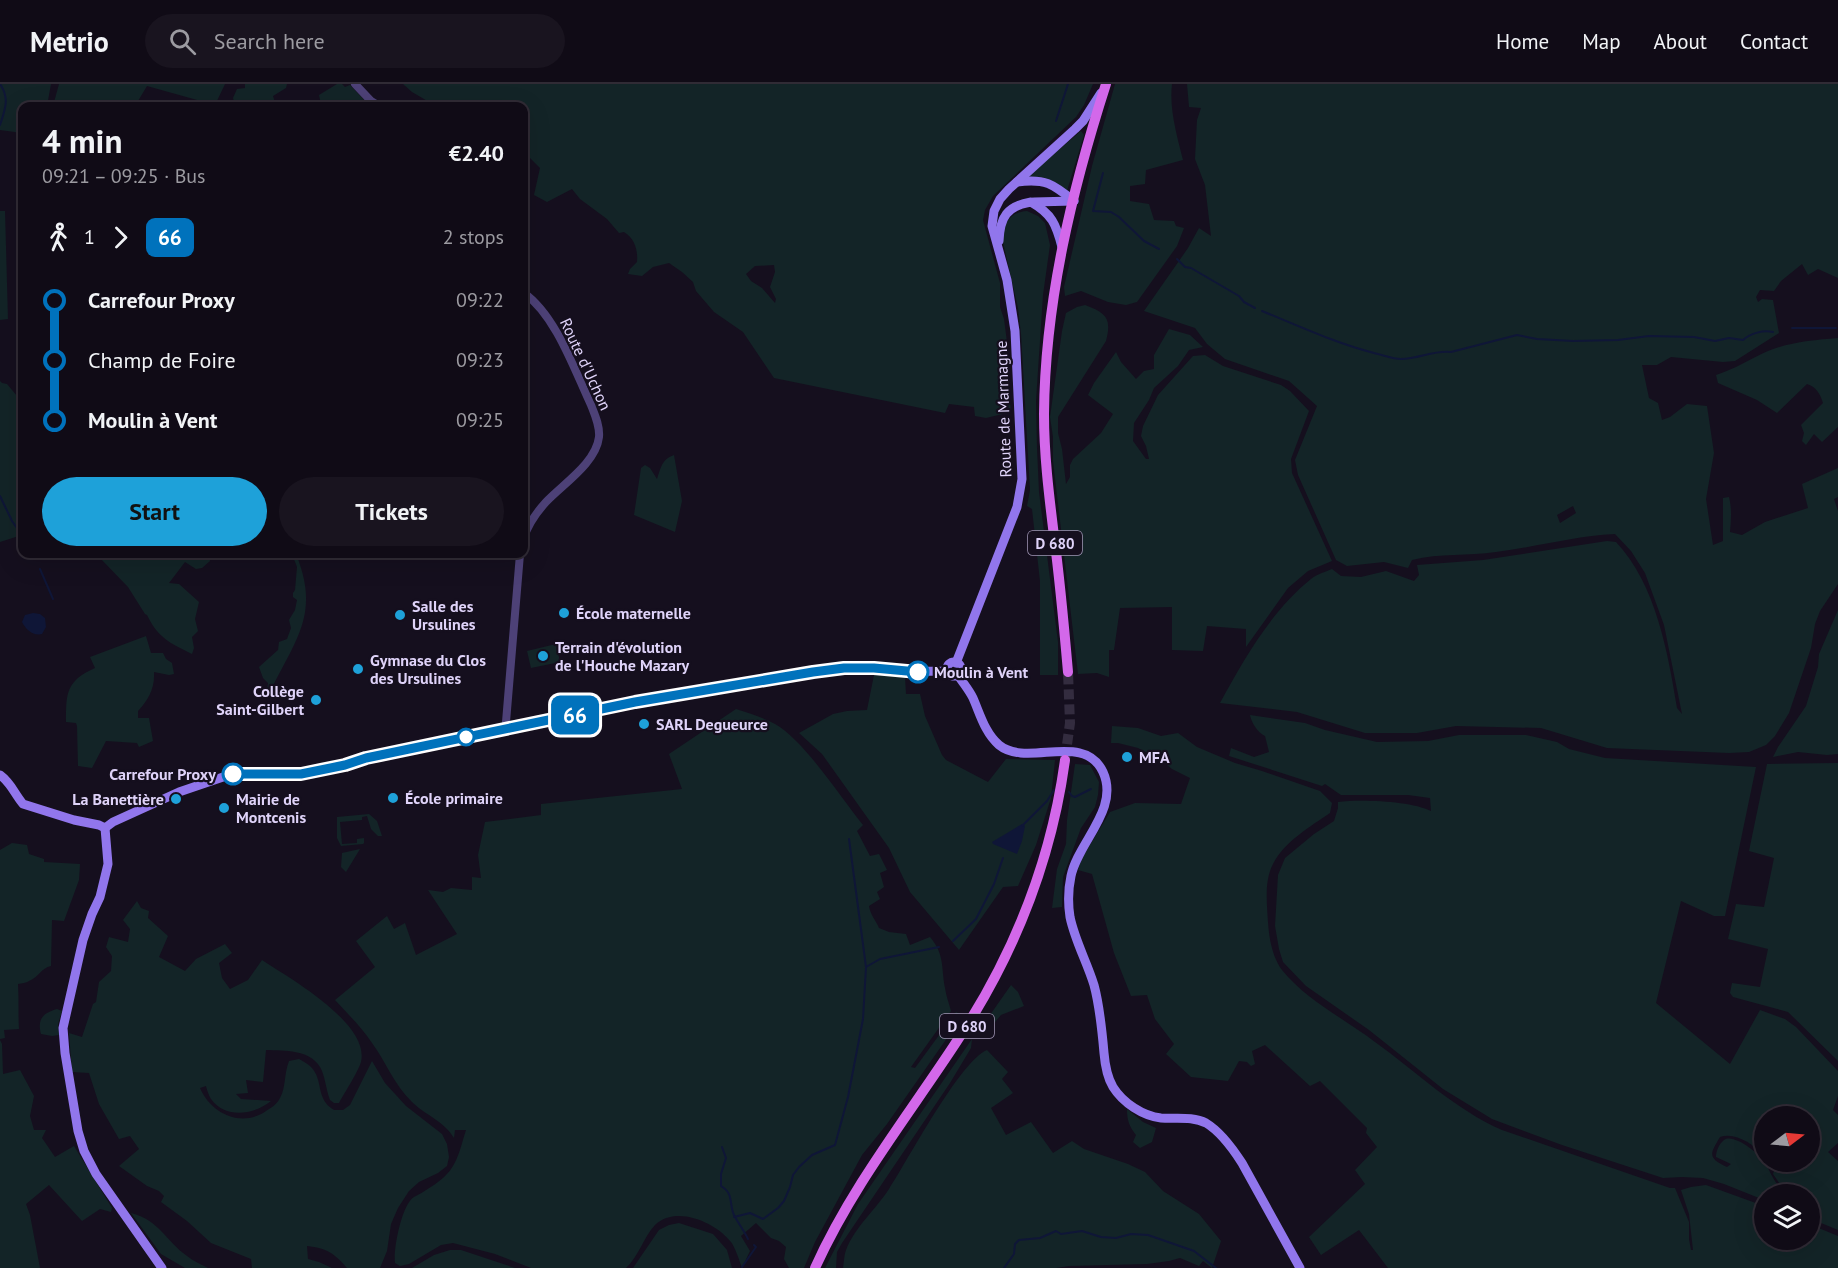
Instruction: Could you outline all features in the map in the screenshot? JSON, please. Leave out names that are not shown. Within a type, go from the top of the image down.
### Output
[{"type":"main road","name":"Route de Marmagne","points":[[956,663],[1017,507],[1022,479],[1013,320],[1007,280],[992,226],[994,211],[1000,199],[1083,121],[1106,85]]},
{"type":"main road","name":"D 680","points":[[1068,672],[1047,471],[1044,414],[1052,304],[1062,247],[1106,85]]},
{"type":"main road","points":[[1016,183],[1039,180],[1048,182],[1074,201]]},
{"type":"main road","name":"Route de Marmagne","points":[[999,252],[1000,226],[1009,211],[1016,206],[1031,202],[1074,201]]},
{"type":"main road","points":[[1031,202],[1050,216],[1062,247]]},
{"type":"main road","points":[[947,671],[950,664],[956,663],[961,667],[958,675]]},
{"type":"main road","points":[[0,775],[14,788],[23,804],[74,820],[109,825],[179,792],[229,775],[301,774],[366,758],[635,702],[844,668],[947,671]]},
{"type":"main road","points":[[947,671],[951,676],[958,675]]},
{"type":"main road","points":[[958,675],[972,697],[986,728],[1000,746],[1021,753],[1074,752],[1086,755],[1102,770],[1107,784],[1106,802],[1099,820],[1078,855],[1071,876],[1068,896],[1074,936],[1095,987],[1108,1075],[1112,1085],[1124,1101],[1145,1113],[1158,1118],[1195,1119],[1218,1132],[1242,1163],[1300,1268]]},
{"type":"main road","name":"D 680","points":[[814,1268],[846,1207],[958,1040],[1008,955],[1023,920],[1047,849],[1065,760]]},
{"type":"main road","points":[[109,825],[105,878],[83,940],[63,1028],[65,1053],[78,1131],[84,1151],[96,1174],[162,1268]]},
{"type":"street","points":[[355,84],[373,102]]},
{"type":"street","name":"Route d'Uchon","points":[[528,296],[539,305],[551,322],[591,405],[599,437],[590,459],[538,511],[528,526]]},
{"type":"street","points":[[507,728],[520,558]]},
{"type":"shaded area","points":[[0,84],[51,84],[48,102],[18,102],[18,133],[0,130]]},
{"type":"shaded area","points":[[59,84],[225,84],[216,102],[204,102],[147,86],[137,102],[54,102]]},
{"type":"shaded area","points":[[245,84],[287,84],[286,88],[273,96],[275,102],[234,102],[233,98],[237,89],[245,88]]},
{"type":"shaded area","points":[[337,84],[345,87],[350,85],[366,102],[321,102],[319,95]]},
{"type":"shaded area","points":[[403,84],[1093,84],[1076,117],[993,196],[985,210],[983,220],[1000,283],[1000,307],[1007,342],[1006,365],[1011,412],[986,418],[975,416],[974,407],[949,404],[945,413],[774,378],[743,332],[714,312],[696,291],[693,282],[682,272],[669,263],[653,267],[642,276],[628,274],[637,262],[637,258],[635,245],[628,235],[624,232],[619,233],[607,219],[580,199],[572,189],[547,202],[534,195],[540,168],[528,156],[528,102],[429,102]],"holes":[[[774,265],[775,272],[770,287],[776,299],[775,303],[746,274],[755,266]]]},
{"type":"shaded area","points":[[1115,84],[1172,84],[1173,113],[1183,160],[1146,170],[1145,184],[1130,186],[1130,201],[1149,204],[1154,220],[1174,221],[1176,226],[1184,228],[1177,246],[1137,302],[1126,305],[1108,302],[1081,291],[1065,296],[1064,287],[1092,166]]},
{"type":"shaded area","points":[[1187,84],[1838,84],[1838,278],[1818,269],[1808,275],[1802,264],[1781,281],[1774,291],[1760,290],[1756,297],[1758,302],[1762,299],[1773,300],[1779,333],[1735,361],[1671,357],[1657,365],[1642,365],[1649,398],[1658,403],[1662,420],[1687,404],[1707,406],[1714,453],[1706,499],[1713,545],[1723,541],[1723,498],[1729,497],[1730,501],[1730,532],[1742,535],[1765,522],[1808,508],[1802,484],[1838,468],[1838,497],[1834,499],[1838,511],[1838,584],[1820,611],[1815,624],[1811,648],[1789,713],[1775,736],[1766,745],[1749,752],[1729,753],[1607,748],[1541,728],[1456,726],[1417,733],[1365,733],[1297,712],[1220,703],[1271,620],[1297,591],[1321,573],[1332,569],[1341,576],[1361,577],[1386,571],[1414,581],[1419,575],[1417,565],[1483,560],[1607,541],[1616,542],[1630,559],[1651,598],[1664,642],[1677,708],[1682,714],[1664,625],[1645,573],[1631,551],[1615,534],[1496,552],[1423,558],[1412,560],[1408,568],[1384,562],[1347,566],[1336,560],[1298,475],[1295,460],[1317,406],[1289,381],[1225,359],[1207,344],[1195,328],[1144,311],[1188,248],[1199,228],[1211,236],[1205,185],[1195,159],[1197,120],[1201,108],[1189,107]],"holes":[[[1573,506],[1576,513],[1560,523],[1557,515]]]},
{"type":"shaded area","points":[[1081,131],[1084,135],[1067,191],[1049,180],[1027,177]]},
{"type":"shaded area","points":[[0,211],[5,211],[8,319],[0,320]]},
{"type":"shaded area","points":[[1027,211],[1038,216],[1045,223],[1050,245],[1043,295],[1036,401],[1039,492],[1058,642],[1058,675],[1040,675],[1040,581],[1032,509],[1027,506],[1030,490],[1021,334],[1018,308],[1002,238],[1004,227],[1009,219],[1017,213]]},
{"type":"shaded area","points":[[1085,305],[1106,317],[1108,333],[1106,341],[1058,417],[1058,433],[1066,484],[1070,477],[1070,465],[1073,459],[1101,433],[1113,414],[1088,395],[1094,383],[1116,352],[1121,362],[1136,379],[1144,371],[1154,369],[1154,355],[1169,329],[1190,335],[1203,347],[1189,350],[1178,366],[1154,388],[1134,423],[1133,441],[1146,459],[1149,459],[1141,436],[1143,426],[1158,395],[1193,356],[1205,355],[1223,366],[1281,385],[1309,411],[1291,459],[1292,473],[1332,561],[1308,571],[1288,588],[1246,647],[1246,629],[1207,626],[1203,651],[1172,650],[1172,607],[1120,608],[1114,650],[1109,650],[1109,677],[1097,673],[1078,674],[1050,417],[1066,313]]},
{"type":"shaded area","points":[[1838,338],[1838,427],[1822,442],[1814,434],[1806,445],[1802,441],[1804,433],[1801,425],[1823,403],[1817,391],[1810,385],[1807,384],[1777,413],[1757,400],[1718,383],[1716,375],[1776,348],[1793,343]]},
{"type":"shaded area","points":[[0,381],[7,384],[18,397],[18,536],[0,542]]},
{"type":"shaded area","points":[[674,455],[682,501],[675,532],[634,515],[641,468],[645,465],[650,468],[657,479],[664,461]]},
{"type":"shaded area","points":[[100,558],[209,558],[210,561],[202,568],[196,569],[185,562],[169,583],[179,584],[199,602],[195,619],[198,631],[192,637],[194,648],[192,654],[160,635],[128,587]]},
{"type":"shaded area","points":[[294,558],[297,558],[306,592],[303,622],[291,652],[273,686],[267,690],[268,683],[263,678],[259,667],[278,650],[279,642],[287,639],[291,628],[289,620],[295,610],[297,600],[293,597],[293,593],[297,567]]},
{"type":"shaded area","points":[[1838,610],[1838,754],[1798,752],[1773,757],[1806,706],[1818,667],[1819,654]]},
{"type":"shaded area","points":[[146,636],[151,653],[163,653],[172,663],[174,674],[154,672],[150,694],[138,711],[138,718],[149,718],[153,741],[139,747],[137,743],[106,741],[92,768],[78,766],[77,726],[76,723],[66,722],[66,703],[73,683],[95,668],[90,657]]},
{"type":"shaded area","name":"Terrain d'évolution de l'Houche Mazary","points":[[556,644],[560,662],[531,668],[527,651]]},
{"type":"shaded area","points":[[874,675],[905,677],[906,694],[920,694],[925,716],[942,755],[946,760],[988,782],[1006,759],[1055,760],[1051,798],[1036,845],[1018,886],[1003,887],[959,950],[910,892],[889,848],[822,754],[799,733],[833,714],[867,710]]},
{"type":"shaded area","points":[[736,709],[765,719],[786,732],[822,770],[863,825],[857,831],[870,856],[879,854],[887,870],[880,873],[884,887],[877,892],[880,899],[869,906],[879,928],[906,934],[910,945],[930,937],[935,943],[942,961],[945,991],[951,1011],[911,1067],[915,1068],[956,1012],[961,1018],[887,1124],[862,1155],[815,1242],[804,1268],[789,1268],[784,1259],[786,1247],[771,1238],[756,1223],[741,1236],[750,1251],[742,1268],[733,1245],[724,1235],[695,1218],[684,1216],[673,1216],[655,1225],[626,1268],[531,1268],[495,1254],[453,1243],[441,1245],[409,1264],[400,1266],[395,1263],[397,1238],[406,1208],[414,1197],[448,1173],[454,1165],[466,1130],[455,1130],[454,1138],[445,1127],[417,1107],[400,1088],[368,1037],[335,1000],[375,967],[356,941],[387,916],[394,929],[405,923],[416,955],[457,934],[428,890],[443,892],[451,888],[472,890],[472,877],[481,878],[478,855],[485,822],[541,815],[541,804],[682,789],[669,754]]},
{"type":"shaded area","points":[[1250,715],[1305,723],[1377,742],[1428,741],[1459,735],[1526,735],[1557,742],[1569,749],[1605,758],[1756,767],[1725,916],[1714,916],[1681,901],[1656,1003],[1730,1064],[1760,1010],[1785,1019],[1796,1027],[1838,1071],[1838,1096],[1833,1110],[1838,1115],[1838,1143],[1828,1152],[1838,1161],[1838,1230],[1820,1223],[1820,1184],[1780,1184],[1773,1174],[1774,1172],[1820,1172],[1820,1106],[1754,1106],[1754,1147],[1732,1136],[1720,1137],[1712,1155],[1716,1161],[1727,1167],[1731,1164],[1716,1157],[1722,1142],[1733,1139],[1754,1152],[1754,1172],[1770,1172],[1777,1184],[1754,1184],[1754,1196],[1703,1178],[1663,1178],[1492,1119],[1443,1089],[1369,1030],[1306,986],[1283,962],[1275,926],[1278,875],[1285,858],[1334,821],[1338,802],[1386,802],[1411,805],[1431,811],[1430,798],[1408,795],[1341,795],[1325,784],[1322,786],[1229,756],[1231,748],[1254,757],[1269,752],[1265,736],[1253,724]]},
{"type":"shaded area","points":[[1112,726],[1138,728],[1161,736],[1178,733],[1197,747],[1235,763],[1320,791],[1332,803],[1330,813],[1298,835],[1278,856],[1270,871],[1267,885],[1268,928],[1276,959],[1282,970],[1302,991],[1375,1042],[1452,1101],[1502,1130],[1675,1188],[1689,1222],[1691,1250],[1693,1250],[1689,1214],[1681,1190],[1706,1185],[1754,1202],[1754,1250],[1820,1250],[1820,1229],[1838,1236],[1838,1268],[1388,1268],[1359,1230],[1321,1255],[1309,1237],[1365,1184],[1355,1170],[1377,1147],[1366,1133],[1367,1128],[1320,1081],[1310,1086],[1265,1045],[1252,1051],[1255,1064],[1251,1066],[1247,1062],[1239,1061],[1228,1081],[1191,1077],[1166,1054],[1174,1044],[1155,1019],[1147,995],[1131,996],[1114,953],[1092,874],[1078,870],[1082,858],[1110,812],[1135,803],[1181,804],[1190,778],[1138,748],[1111,743]]},
{"type":"shaded area","points":[[1838,763],[1838,1061],[1788,1012],[1733,997],[1730,993],[1732,983],[1760,987],[1768,949],[1728,939],[1736,904],[1764,907],[1774,858],[1749,851],[1767,764]]},
{"type":"shaded area","points":[[1075,764],[1090,765],[1099,782],[1098,795],[1095,807],[1081,828],[1063,877],[1062,907],[1052,908],[1057,869],[1066,844]]},
{"type":"shaded area","points":[[369,814],[377,821],[382,836],[378,836],[371,829],[367,816],[362,817],[362,820],[340,822],[342,844],[357,843],[357,839],[364,838],[363,844],[341,846],[337,838],[337,817]]},
{"type":"shaded area","points":[[12,843],[27,845],[29,854],[44,859],[44,862],[80,864],[79,880],[64,921],[52,920],[51,966],[27,982],[18,984],[19,1029],[4,1030],[5,1038],[0,1039],[0,850]]},
{"type":"shaded area","points":[[360,849],[346,872],[341,867],[342,853]]},
{"type":"shaded area","points":[[137,901],[141,908],[149,911],[148,918],[168,936],[159,957],[185,971],[196,959],[225,944],[232,953],[219,963],[222,978],[230,989],[248,980],[262,960],[308,990],[341,1017],[353,1032],[360,1047],[361,1062],[339,1103],[330,1100],[322,1070],[310,1057],[296,1052],[266,1050],[263,1082],[246,1080],[248,1093],[236,1094],[241,1099],[271,1101],[249,1112],[232,1112],[217,1106],[210,1098],[206,1086],[200,1088],[205,1097],[219,1111],[228,1116],[247,1118],[270,1109],[282,1094],[289,1061],[299,1059],[315,1072],[328,1106],[334,1110],[343,1110],[350,1105],[372,1061],[385,1083],[406,1106],[442,1134],[447,1144],[449,1157],[447,1166],[419,1182],[409,1191],[391,1224],[387,1251],[380,1268],[347,1268],[330,1252],[307,1246],[308,1259],[332,1268],[252,1268],[251,1259],[211,1243],[161,1202],[164,1196],[159,1191],[147,1186],[119,1166],[139,1149],[130,1136],[119,1139],[99,1104],[89,1073],[72,1072],[69,1033],[82,1037],[93,1004],[96,1002],[99,982],[111,971],[112,956],[106,947],[109,937],[128,942],[130,929],[123,920]]},
{"type":"shaded area","points":[[1011,985],[1018,992],[1024,1006],[1001,1015],[990,1028],[983,1025]]},
{"type":"shaded area","points":[[57,1009],[62,1011],[58,1024],[59,1035],[41,1034],[42,1017]]},
{"type":"shaded area","points":[[972,1039],[971,1048],[950,1083],[842,1243],[837,1252],[836,1268],[825,1268],[858,1204]]},
{"type":"shaded area","points":[[0,1040],[3,1074],[20,1070],[34,1096],[30,1116],[34,1130],[46,1130],[42,1138],[55,1157],[74,1146],[112,1208],[111,1212],[100,1209],[82,1221],[49,1185],[26,1204],[40,1268],[0,1268]]},
{"type":"shaded area","points":[[987,1050],[1008,1072],[1002,1079],[1013,1093],[991,1108],[1006,1135],[1031,1122],[1053,1153],[1072,1141],[1084,1149],[1145,1172],[1163,1191],[1199,1214],[1221,1241],[1212,1268],[1203,1261],[1199,1266],[1180,1258],[1147,1264],[1056,1268],[843,1268],[844,1256],[850,1242],[889,1189],[949,1091],[963,1072]]},
{"type":"shaded area","points":[[1127,1109],[1143,1122],[1156,1128],[1152,1142],[1140,1148],[1133,1142],[1136,1135],[1129,1123]]},
{"type":"shaded area","points":[[131,1213],[149,1221],[187,1256],[208,1268],[185,1268],[161,1254]]},
{"type":"shaded area","points":[[679,1223],[713,1234],[727,1250],[732,1268],[633,1268],[659,1230]]},
{"type":"shaded area","points":[[450,1250],[461,1250],[515,1268],[412,1268],[434,1255]]},
{"type":"water","points":[[33,613],[45,618],[46,627],[42,634],[30,632],[22,622],[25,615]]},
{"type":"water","points":[[1022,824],[1025,826],[1017,854],[993,844],[992,842]]},
{"type":"waterway","points":[[0,84],[6,99],[0,125]]},
{"type":"waterway","points":[[1056,121],[1068,84]]},
{"type":"waterway","points":[[1103,173],[1093,211],[1111,212],[1144,241],[1159,249]]},
{"type":"waterway","points":[[1177,259],[1185,267],[1191,268],[1239,296],[1255,308]]},
{"type":"waterway","points":[[1262,311],[1345,344],[1401,359],[1438,352],[1451,352],[1517,335],[1537,339],[1573,341],[1618,340],[1649,336],[1694,337],[1715,341],[1729,338],[1743,340],[1757,333],[1773,332]]},
{"type":"waterway","points":[[1792,328],[1836,328]]},
{"type":"waterway","points":[[0,496],[18,529]]},
{"type":"waterway","points":[[40,569],[53,599]]},
{"type":"waterway","points":[[1069,792],[1075,797],[1091,789]]},
{"type":"waterway","points":[[1022,826],[1047,801],[1054,790]]},
{"type":"waterway","points":[[734,1217],[750,1213],[763,1219],[784,1201],[793,1175],[799,1167],[812,1155],[835,1145],[848,1097],[863,1019],[866,967],[849,839]]},
{"type":"waterway","points":[[953,941],[976,919],[994,884],[1003,858]]},
{"type":"waterway","points":[[866,967],[880,959],[939,947]]},
{"type":"waterway","points":[[722,1147],[726,1158],[721,1174],[721,1186],[730,1196],[733,1213],[748,1239]]},
{"type":"waterway","points":[[1004,1268],[1014,1254],[1015,1244],[1019,1240],[1040,1238],[1056,1231],[1061,1234],[1082,1231],[1101,1237],[1116,1238],[1131,1234],[1148,1235],[1194,1251],[1216,1268]]},
{"type":"waterway","points":[[742,1267],[756,1247],[754,1245]]},
{"type":"tunnel","points":[[1065,759],[1070,723],[1068,672]]},
{"type":"bus line","name":"66","points":[[233,774],[282,776],[301,774],[366,758],[635,702],[813,672],[844,668],[918,672]]},
{"type":"place","name":"École maternelle","points":[[564,613]]},
{"type":"place","name":"Salle des Ursulines","points":[[400,615]]},
{"type":"place","name":"Terrain d'évolution de l'Houche Mazary","points":[[543,656]]},
{"type":"place","name":"Gymnase du Clos des Ursulines","points":[[358,669]]},
{"type":"place","name":"Moulin à Vent","points":[[918,672]]},
{"type":"place","name":"Collège Saint-Gilbert","points":[[316,700]]},
{"type":"place","name":"SARL Degueurce","points":[[644,724]]},
{"type":"place","name":"MFA","points":[[1127,757]]},
{"type":"place","name":"Carrefour Proxy","points":[[233,774]]},
{"type":"place","name":"École primaire","points":[[393,798]]},
{"type":"place","name":"La Banettière","points":[[176,799]]},
{"type":"place","name":"Mairie de Montcenis","points":[[224,808]]}]
